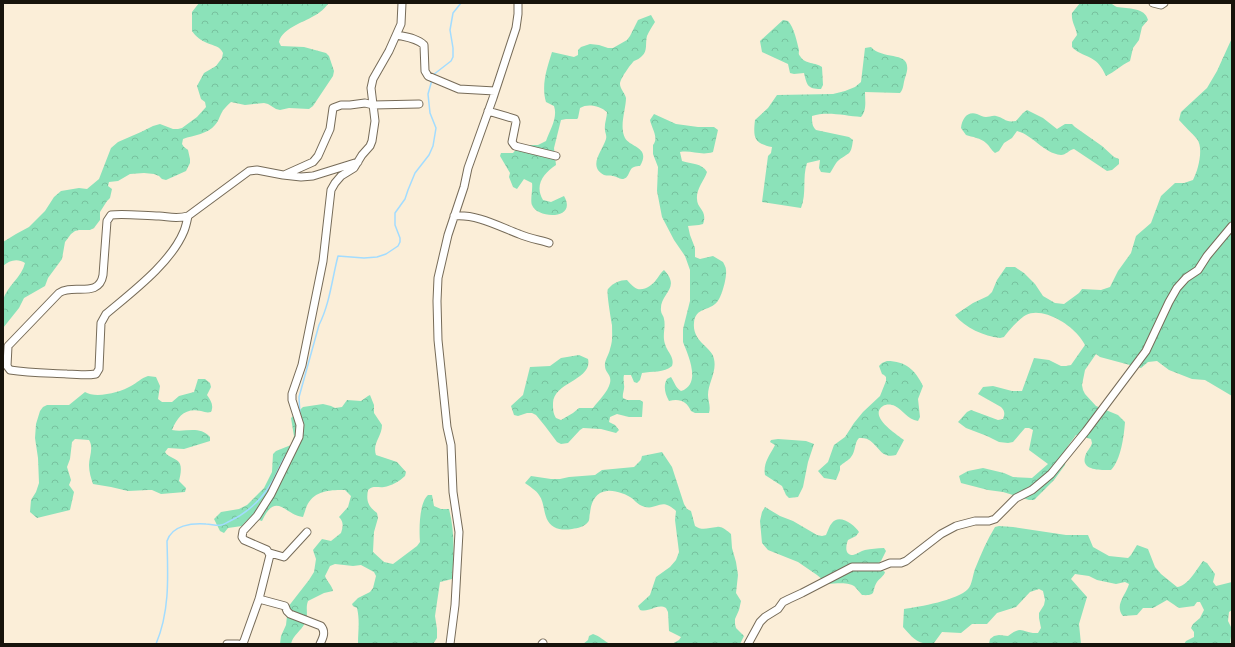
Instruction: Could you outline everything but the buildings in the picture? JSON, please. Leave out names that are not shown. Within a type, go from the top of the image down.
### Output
[{"type":"street","points":[[307,532],[284,557],[270,553],[267,550],[244,540],[242,537],[242,533],[245,528],[257,516],[271,494],[299,437],[300,425],[292,400],[292,394],[302,365],[324,261],[331,190],[343,174],[354,168],[372,141],[375,121],[371,88],[373,79],[397,35],[401,24],[402,3]]},
{"type":"street","points":[[450,644],[455,605],[459,536],[453,492],[451,445],[447,426],[438,340],[438,278],[448,234],[468,168],[516,28],[518,3]]},
{"type":"street","points":[[1153,3],[1161,5],[1164,3]]},
{"type":"street","points":[[397,35],[421,41],[424,45],[425,71],[428,76],[459,89],[495,91]]},
{"type":"street","points":[[283,176],[313,162],[318,156],[330,129],[333,108],[341,105],[365,103],[373,105],[419,104]]},
{"type":"street","points":[[488,111],[515,119],[516,122],[512,142],[514,146],[556,156]]},
{"type":"street","points":[[188,216],[185,230],[163,264],[106,314],[101,324],[99,369],[96,374],[84,376],[75,374],[25,373],[10,370],[7,366],[8,346],[59,293],[65,290],[94,288],[100,283],[103,275],[107,221],[109,216],[160,216],[175,218],[188,216],[249,170],[257,170],[283,176],[301,177],[313,176],[358,162]]},
{"type":"street","points":[[454,216],[484,220],[521,235],[549,243]]},
{"type":"street","points":[[748,644],[760,622],[766,616],[778,609],[783,602],[852,567],[880,567],[890,563],[901,563],[906,561],[941,534],[956,526],[975,521],[989,521],[996,519],[1016,498],[1032,490],[1044,481],[1086,431],[1146,351],[1169,302],[1178,288],[1186,278],[1198,270],[1232,226]]},
{"type":"street","points":[[242,644],[259,599],[270,553]]},
{"type":"street","points":[[259,599],[285,606],[290,614],[322,627],[324,629],[324,635],[320,644]]},
{"type":"street","points":[[227,644],[238,644]]},
{"type":"green space","points":[[199,3],[329,3],[315,15],[290,28],[281,37],[279,42],[281,46],[304,47],[326,53],[329,56],[334,71],[333,76],[313,106],[309,109],[289,108],[280,110],[264,103],[245,105],[231,102],[212,128],[205,132],[183,139],[182,144],[188,150],[190,159],[190,163],[186,171],[166,180],[154,174],[144,173],[130,174],[118,181],[109,182],[108,186],[112,189],[110,198],[100,212],[100,220],[94,228],[90,230],[79,230],[71,234],[65,242],[62,259],[48,278],[45,286],[24,298],[19,308],[3,328],[3,300],[8,290],[21,273],[25,263],[14,260],[3,266],[3,242],[29,227],[45,211],[54,197],[61,191],[79,188],[87,189],[99,179],[111,148],[118,142],[160,124],[173,129],[182,128],[197,117],[206,107],[205,102],[201,99],[197,86],[204,73],[216,66],[222,58],[223,53],[218,48],[201,40],[192,31],[192,12]]},
{"type":"green space","points":[[1080,3],[1111,3],[1117,7],[1136,9],[1143,13],[1148,20],[1142,27],[1139,40],[1133,48],[1130,61],[1106,76],[1096,62],[1072,47],[1072,42],[1077,35],[1072,19],[1072,13]]},
{"type":"green space","points":[[651,15],[655,22],[647,36],[645,52],[641,57],[634,61],[620,82],[626,98],[623,134],[628,141],[642,151],[643,160],[640,166],[632,168],[625,179],[604,175],[599,171],[596,163],[606,139],[605,128],[607,112],[594,106],[583,106],[580,108],[577,119],[561,120],[554,148],[556,165],[544,176],[540,184],[540,195],[543,200],[551,202],[564,196],[567,204],[566,210],[555,215],[548,215],[535,210],[531,203],[532,183],[524,179],[517,189],[513,187],[509,177],[510,173],[500,156],[501,153],[513,153],[520,145],[538,145],[546,141],[555,115],[554,106],[546,102],[544,89],[545,77],[552,52],[574,57],[578,55],[578,50],[581,47],[590,44],[613,48],[627,40],[638,20]]},
{"type":"green space","points":[[783,20],[788,21],[792,27],[799,54],[802,59],[822,67],[823,85],[821,89],[808,86],[804,73],[790,73],[788,64],[762,52],[760,41]]},
{"type":"green space","points":[[1232,38],[1232,396],[1205,380],[1192,379],[1169,370],[1157,361],[1148,362],[1141,368],[1100,357],[1096,354],[1085,370],[1082,385],[1083,390],[1096,406],[1118,415],[1125,422],[1120,454],[1111,470],[1094,469],[1086,465],[1085,457],[1092,443],[1091,439],[1076,435],[1068,446],[1065,465],[1054,480],[1034,500],[961,483],[959,476],[968,471],[983,468],[1004,473],[1013,477],[1032,478],[1048,464],[1029,450],[1033,430],[1029,428],[1025,428],[1013,442],[1008,443],[999,442],[966,428],[958,422],[967,412],[971,410],[998,420],[1003,419],[1004,413],[1001,407],[978,394],[983,387],[993,386],[1012,391],[1022,391],[1034,358],[1049,360],[1061,366],[1071,365],[1085,345],[1074,330],[1061,321],[1039,313],[1026,315],[1008,331],[1004,337],[1000,338],[975,331],[959,320],[955,315],[973,303],[988,296],[992,292],[997,280],[1006,267],[1015,267],[1024,273],[1035,284],[1043,296],[1055,303],[1064,304],[1082,289],[1101,290],[1110,287],[1118,271],[1131,253],[1136,236],[1151,223],[1161,196],[1175,183],[1184,183],[1193,180],[1197,171],[1200,148],[1197,139],[1179,120],[1181,112],[1207,88],[1217,71]]},
{"type":"green space","points":[[871,47],[883,54],[903,59],[906,63],[907,69],[903,88],[900,93],[865,92],[865,108],[861,117],[830,114],[812,116],[812,124],[816,130],[849,137],[853,140],[851,151],[835,164],[830,173],[821,172],[819,168],[820,160],[807,163],[804,197],[801,208],[762,202],[768,156],[771,153],[772,147],[761,144],[756,139],[754,131],[755,120],[768,108],[777,95],[833,94],[855,87],[861,82],[865,48]]},
{"type":"green space","points":[[1027,110],[1043,118],[1057,129],[1065,124],[1072,124],[1102,146],[1114,157],[1119,159],[1119,164],[1112,170],[1107,171],[1074,149],[1063,155],[1055,154],[1043,148],[1028,136],[1017,131],[1012,138],[1004,143],[999,151],[995,153],[984,141],[966,135],[961,128],[966,116],[973,113],[985,117],[995,116],[1007,121],[1016,121]]},
{"type":"green space","points":[[654,114],[676,124],[698,127],[714,127],[718,130],[713,152],[680,152],[682,161],[699,165],[707,172],[697,195],[697,202],[704,216],[703,224],[688,226],[695,248],[695,257],[700,259],[713,256],[723,262],[726,269],[725,282],[719,299],[714,305],[697,314],[694,323],[696,335],[710,351],[715,364],[708,391],[710,408],[709,413],[695,413],[691,411],[682,401],[669,401],[666,396],[665,384],[667,379],[671,377],[681,391],[691,382],[692,369],[683,342],[683,329],[690,301],[690,270],[685,256],[674,240],[662,217],[657,191],[658,167],[653,154],[655,136],[650,120]]},
{"type":"green space","points":[[664,270],[669,276],[671,282],[661,305],[661,313],[664,318],[664,341],[672,357],[672,366],[662,371],[642,373],[640,380],[637,383],[634,382],[631,375],[624,375],[623,398],[627,400],[640,400],[643,402],[642,417],[629,417],[617,414],[610,417],[609,422],[615,425],[619,430],[616,433],[601,429],[583,428],[568,443],[561,444],[557,442],[536,415],[527,413],[518,416],[514,415],[511,406],[523,395],[530,367],[550,366],[561,358],[579,355],[588,359],[588,366],[585,372],[566,385],[555,396],[553,403],[554,413],[556,418],[561,420],[579,408],[593,408],[605,393],[610,383],[610,378],[605,368],[612,337],[608,289],[617,282],[627,280],[637,289],[646,288],[654,282]]},
{"type":"green space","points":[[887,361],[894,361],[905,365],[917,375],[923,386],[918,399],[920,417],[918,421],[914,420],[895,406],[889,404],[883,406],[879,410],[881,420],[904,440],[896,455],[891,456],[884,454],[869,440],[859,438],[856,442],[854,452],[851,457],[840,466],[836,480],[824,478],[818,471],[828,462],[834,445],[845,437],[863,412],[880,396],[886,381],[886,377],[882,374],[879,366]]},
{"type":"green space","points":[[148,376],[156,377],[160,386],[158,399],[162,402],[172,402],[179,396],[194,392],[198,379],[205,379],[210,383],[211,387],[207,395],[212,405],[211,412],[195,410],[186,412],[180,417],[172,430],[201,431],[210,437],[210,441],[184,449],[168,448],[165,452],[168,456],[177,460],[181,466],[179,481],[186,488],[185,492],[161,494],[152,490],[128,491],[93,484],[89,468],[91,449],[89,440],[75,439],[72,442],[70,459],[67,467],[71,480],[69,485],[74,492],[70,510],[37,518],[30,512],[31,500],[39,483],[38,458],[35,438],[36,424],[40,411],[43,407],[47,405],[69,405],[85,392],[95,395],[102,395],[115,392],[127,388]]},
{"type":"green space","points":[[370,395],[374,405],[374,413],[382,425],[382,429],[375,447],[376,455],[397,462],[406,472],[405,476],[392,484],[384,487],[370,488],[368,490],[368,503],[377,513],[378,518],[374,532],[373,552],[384,562],[393,564],[417,546],[420,542],[421,510],[428,495],[432,495],[434,506],[441,509],[449,509],[454,544],[452,579],[440,582],[435,616],[437,638],[433,644],[358,644],[358,613],[357,608],[352,604],[358,598],[370,592],[373,588],[376,576],[374,572],[361,565],[353,566],[335,564],[330,566],[325,576],[333,591],[324,593],[308,601],[305,623],[293,638],[291,644],[280,644],[281,636],[286,625],[288,607],[314,572],[316,559],[313,550],[322,539],[331,541],[341,533],[343,525],[339,517],[348,507],[351,496],[345,490],[320,493],[309,502],[303,517],[297,516],[281,507],[272,507],[262,521],[251,519],[242,526],[228,528],[224,533],[220,531],[214,519],[221,512],[239,509],[247,505],[264,488],[272,472],[273,454],[276,451],[291,445],[294,436],[291,418],[303,407],[323,404],[335,408],[342,407],[347,400],[361,401]]},
{"type":"green space","points":[[771,440],[806,441],[814,444],[808,462],[803,487],[798,497],[789,498],[782,486],[765,475],[768,457],[775,445],[770,442]]},
{"type":"green space","points":[[662,452],[672,467],[684,504],[687,509],[691,511],[695,526],[703,529],[721,527],[731,534],[732,548],[738,575],[736,593],[741,601],[735,619],[735,624],[736,628],[744,636],[740,644],[672,644],[681,637],[669,631],[668,612],[666,608],[660,607],[644,611],[640,610],[638,606],[650,595],[656,577],[670,567],[676,560],[679,552],[675,520],[676,511],[671,507],[663,504],[653,507],[645,507],[638,504],[630,497],[620,493],[613,491],[603,492],[599,493],[594,499],[589,520],[586,524],[567,530],[560,529],[550,524],[539,495],[525,483],[531,476],[560,479],[595,475],[602,470],[634,467],[641,460],[642,456]]},
{"type":"green space","points":[[765,507],[817,535],[822,536],[826,535],[830,526],[835,520],[839,519],[851,523],[859,532],[856,536],[848,540],[846,549],[850,555],[865,550],[884,548],[886,551],[881,561],[877,564],[880,569],[885,572],[875,585],[872,594],[862,595],[850,584],[828,584],[798,562],[768,550],[762,543],[760,521]]},
{"type":"green space","points":[[999,526],[1066,535],[1088,535],[1093,547],[1109,556],[1128,558],[1137,545],[1148,549],[1155,567],[1177,587],[1188,581],[1203,561],[1207,563],[1215,574],[1213,582],[1216,586],[1232,582],[1232,610],[1229,612],[1228,621],[1232,629],[1230,644],[1184,644],[1186,641],[1194,637],[1194,632],[1191,628],[1200,618],[1204,610],[1200,602],[1197,602],[1194,606],[1179,608],[1167,600],[1153,608],[1143,608],[1137,615],[1123,616],[1120,604],[1129,584],[1125,582],[1116,584],[1097,580],[1089,576],[1075,574],[1071,579],[1087,597],[1079,624],[1081,644],[989,644],[990,639],[994,636],[1008,636],[1013,632],[1020,630],[1038,633],[1041,628],[1039,613],[1045,600],[1043,591],[1039,589],[1030,592],[1016,607],[997,613],[987,624],[972,624],[961,633],[942,632],[934,643],[928,644],[916,640],[903,627],[904,609],[947,600],[963,593],[968,589],[987,542],[995,527]]},
{"type":"green space","points":[[593,634],[610,644],[583,644],[588,640],[589,636]]},
{"type":"waterway","points":[[433,75],[451,61],[453,57],[450,30],[453,13],[461,3]]},
{"type":"waterway","points":[[300,415],[299,397],[319,325],[328,300],[338,256],[364,258],[377,257],[386,254],[398,246],[400,242],[395,225],[395,213],[405,199],[415,173],[429,155],[433,146],[436,128],[430,113],[428,94],[432,80]]},
{"type":"waterway","points":[[300,442],[303,430],[302,419]]},
{"type":"waterway","points":[[156,644],[161,632],[166,606],[168,580],[167,541],[173,531],[189,525],[222,525],[242,514],[254,505],[264,494],[274,479],[286,455]]}]
